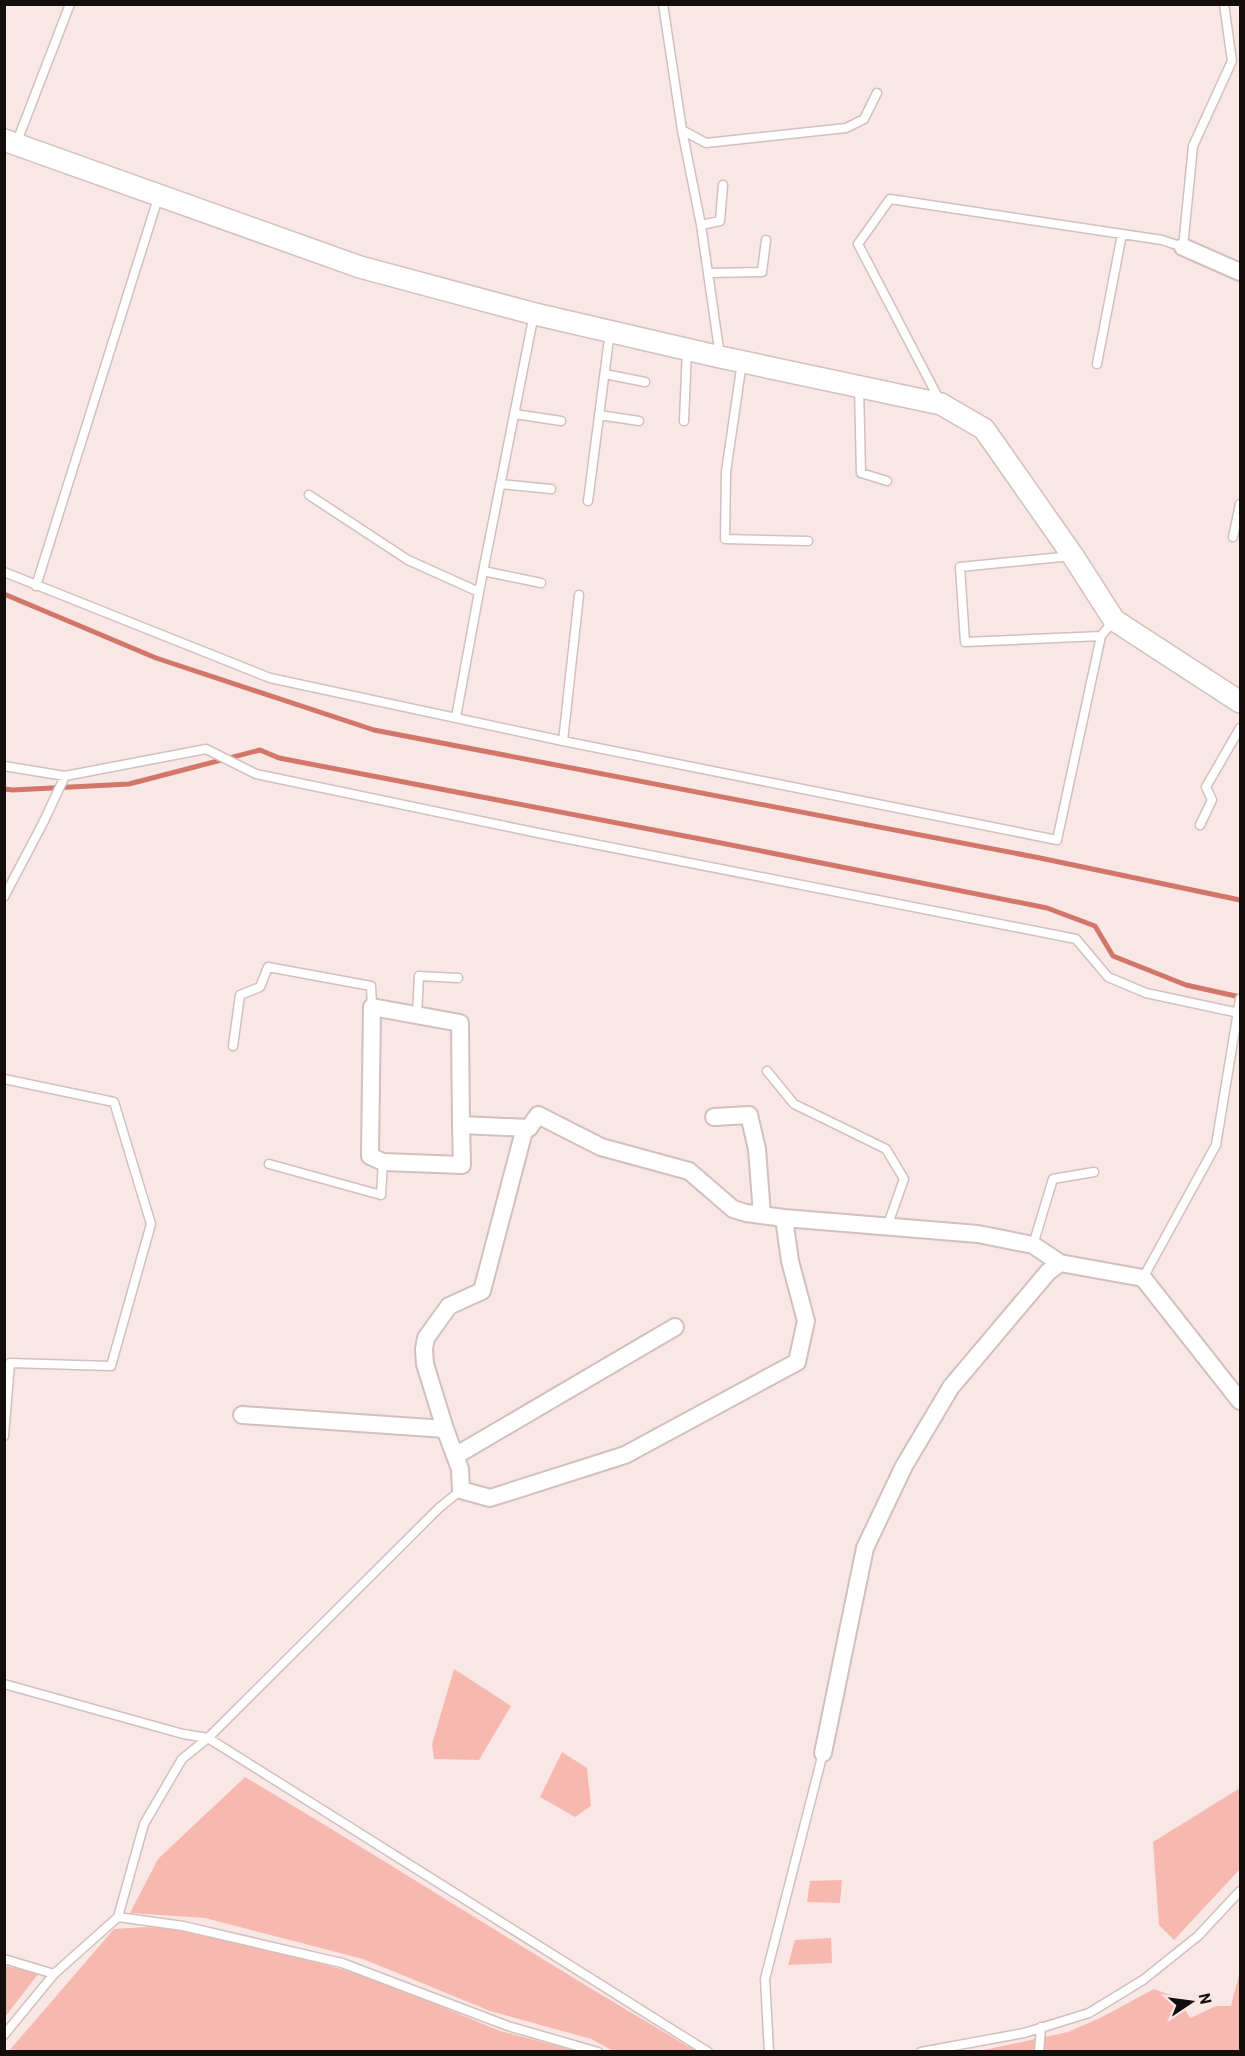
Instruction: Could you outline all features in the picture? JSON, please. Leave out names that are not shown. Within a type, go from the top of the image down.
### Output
[{"type":"street","points":[[10,142],[360,267],[535,314],[720,357],[941,404],[984,429],[1073,556],[1108,628],[1240,702]]},
{"type":"street","points":[[1183,248],[1240,272]]},
{"type":"street","points":[[372,1007],[417,1015],[460,1023],[462,1165],[383,1162],[370,1156],[372,1007]]},
{"type":"street","points":[[784,1218],[790,1261],[806,1321],[797,1362],[625,1455],[490,1498],[461,1490],[460,1469],[425,1364],[426,1338],[449,1306],[482,1291],[524,1131],[538,1115],[601,1147],[689,1171],[733,1209],[784,1218],[978,1234],[1033,1245],[1060,1263],[1143,1278],[1240,1401]]},
{"type":"street","points":[[714,1117],[749,1115],[757,1149],[762,1215]]},
{"type":"street","points":[[461,1125],[529,1128]]},
{"type":"street","points":[[823,1753],[865,1548],[903,1466],[951,1387],[1048,1272],[1060,1263]]},
{"type":"street","points":[[455,1456],[675,1327]]},
{"type":"street","points":[[242,1415],[445,1429]]},
{"type":"lane","points":[[10,142],[70,4]]},
{"type":"lane","points":[[663,4],[682,130],[701,225],[720,357]]},
{"type":"lane","points":[[941,404],[858,243],[890,199],[1162,240],[1183,248],[1193,146],[1236,61],[1224,4]]},
{"type":"lane","points":[[682,130],[706,143],[846,128],[864,119],[877,93]]},
{"type":"lane","points":[[701,225],[720,221],[723,185]]},
{"type":"lane","points":[[36,586],[160,195]]},
{"type":"lane","points":[[1096,364],[1122,234]]},
{"type":"lane","points":[[708,273],[762,272],[766,240]]},
{"type":"lane","points":[[456,717],[535,314]]},
{"type":"lane","points":[[588,501],[610,331]]},
{"type":"lane","points":[[684,421],[687,349]]},
{"type":"lane","points":[[742,361],[726,472],[725,539],[808,542]]},
{"type":"lane","points":[[605,374],[645,382]]},
{"type":"lane","points":[[859,386],[861,473],[887,481]]},
{"type":"lane","points":[[515,414],[561,421]]},
{"type":"lane","points":[[599,415],[639,422]]},
{"type":"lane","points":[[501,484],[551,489]]},
{"type":"lane","points":[[309,495],[408,560],[479,592]]},
{"type":"lane","points":[[1233,537],[1240,504]]},
{"type":"lane","points":[[4,572],[270,678],[563,741],[1056,840],[1108,628],[965,642],[960,567],[1073,556]]},
{"type":"lane","points":[[483,571],[541,583]]},
{"type":"lane","points":[[563,741],[579,595]]},
{"type":"lane","points":[[1200,825],[1212,800],[1206,787],[1240,728]]},
{"type":"lane","points":[[4,766],[65,776],[206,749],[256,774],[549,836],[1076,939],[1108,977],[1146,993],[1239,1006],[1216,1145],[1143,1278]]},
{"type":"lane","points":[[4,897],[65,776]]},
{"type":"lane","points":[[233,1046],[240,995],[260,987],[268,967],[371,986],[372,1007]]},
{"type":"lane","points":[[417,1015],[419,976],[458,978]]},
{"type":"lane","points":[[767,1071],[794,1104],[886,1149],[904,1179],[887,1228]]},
{"type":"lane","points":[[4,1079],[114,1102],[151,1224],[111,1366],[10,1363],[4,1436]]},
{"type":"lane","points":[[269,1164],[381,1195],[383,1162]]},
{"type":"lane","points":[[1033,1245],[1053,1179],[1094,1172]]},
{"type":"lane","points":[[4,2035],[54,1974],[118,1917],[144,1824],[182,1759],[208,1738],[440,1508],[461,1490]]},
{"type":"lane","points":[[4,1684],[183,1734],[208,1738],[708,2052]]},
{"type":"lane","points":[[770,2052],[765,1979],[823,1753]]},
{"type":"lane","points":[[921,2052],[1024,2033],[1089,2013],[1143,1980],[1198,1936],[1240,1891]]},
{"type":"lane","points":[[118,1917],[183,1926],[342,1963],[508,2026],[598,2052]]},
{"type":"lane","points":[[4,1959],[54,1974]]},
{"type":"lane","points":[[1039,2052],[1041,2027]]},
{"type":"shaded area","points":[[454,1669],[511,1706],[479,1760],[434,1759],[432,1744]]},
{"type":"shaded area","points":[[562,1752],[587,1768],[591,1806],[575,1817],[540,1797]]},
{"type":"shaded area","points":[[245,1777],[696,2051],[613,2051],[591,2039],[490,2011],[363,1959],[205,1918],[130,1913],[158,1859]]},
{"type":"shaded area","points":[[1240,1788],[1240,1869],[1174,1940],[1159,1925],[1153,1842]]},
{"type":"shaded area","points":[[842,1880],[840,1903],[807,1902],[810,1881]]},
{"type":"shaded area","points":[[147,1927],[195,1931],[334,1967],[377,1980],[500,2031],[577,2051],[8,2052],[114,1929]]},
{"type":"shaded area","points":[[831,1938],[832,1963],[788,1965],[795,1940]]},
{"type":"shaded area","points":[[5,1966],[39,1973],[5,2017]]},
{"type":"shaded area","points":[[1240,1971],[1240,2051],[975,2052],[1068,2032],[1154,1989],[1178,1998],[1190,2018],[1216,2006],[1231,2006]]},
{"type":"waterway","points":[[4,594],[156,658],[374,730],[1040,858],[1240,900]]},
{"type":"waterway","points":[[4,789],[129,784],[260,750],[279,758],[1047,908],[1095,926],[1113,956],[1186,985],[1240,997]]}]
